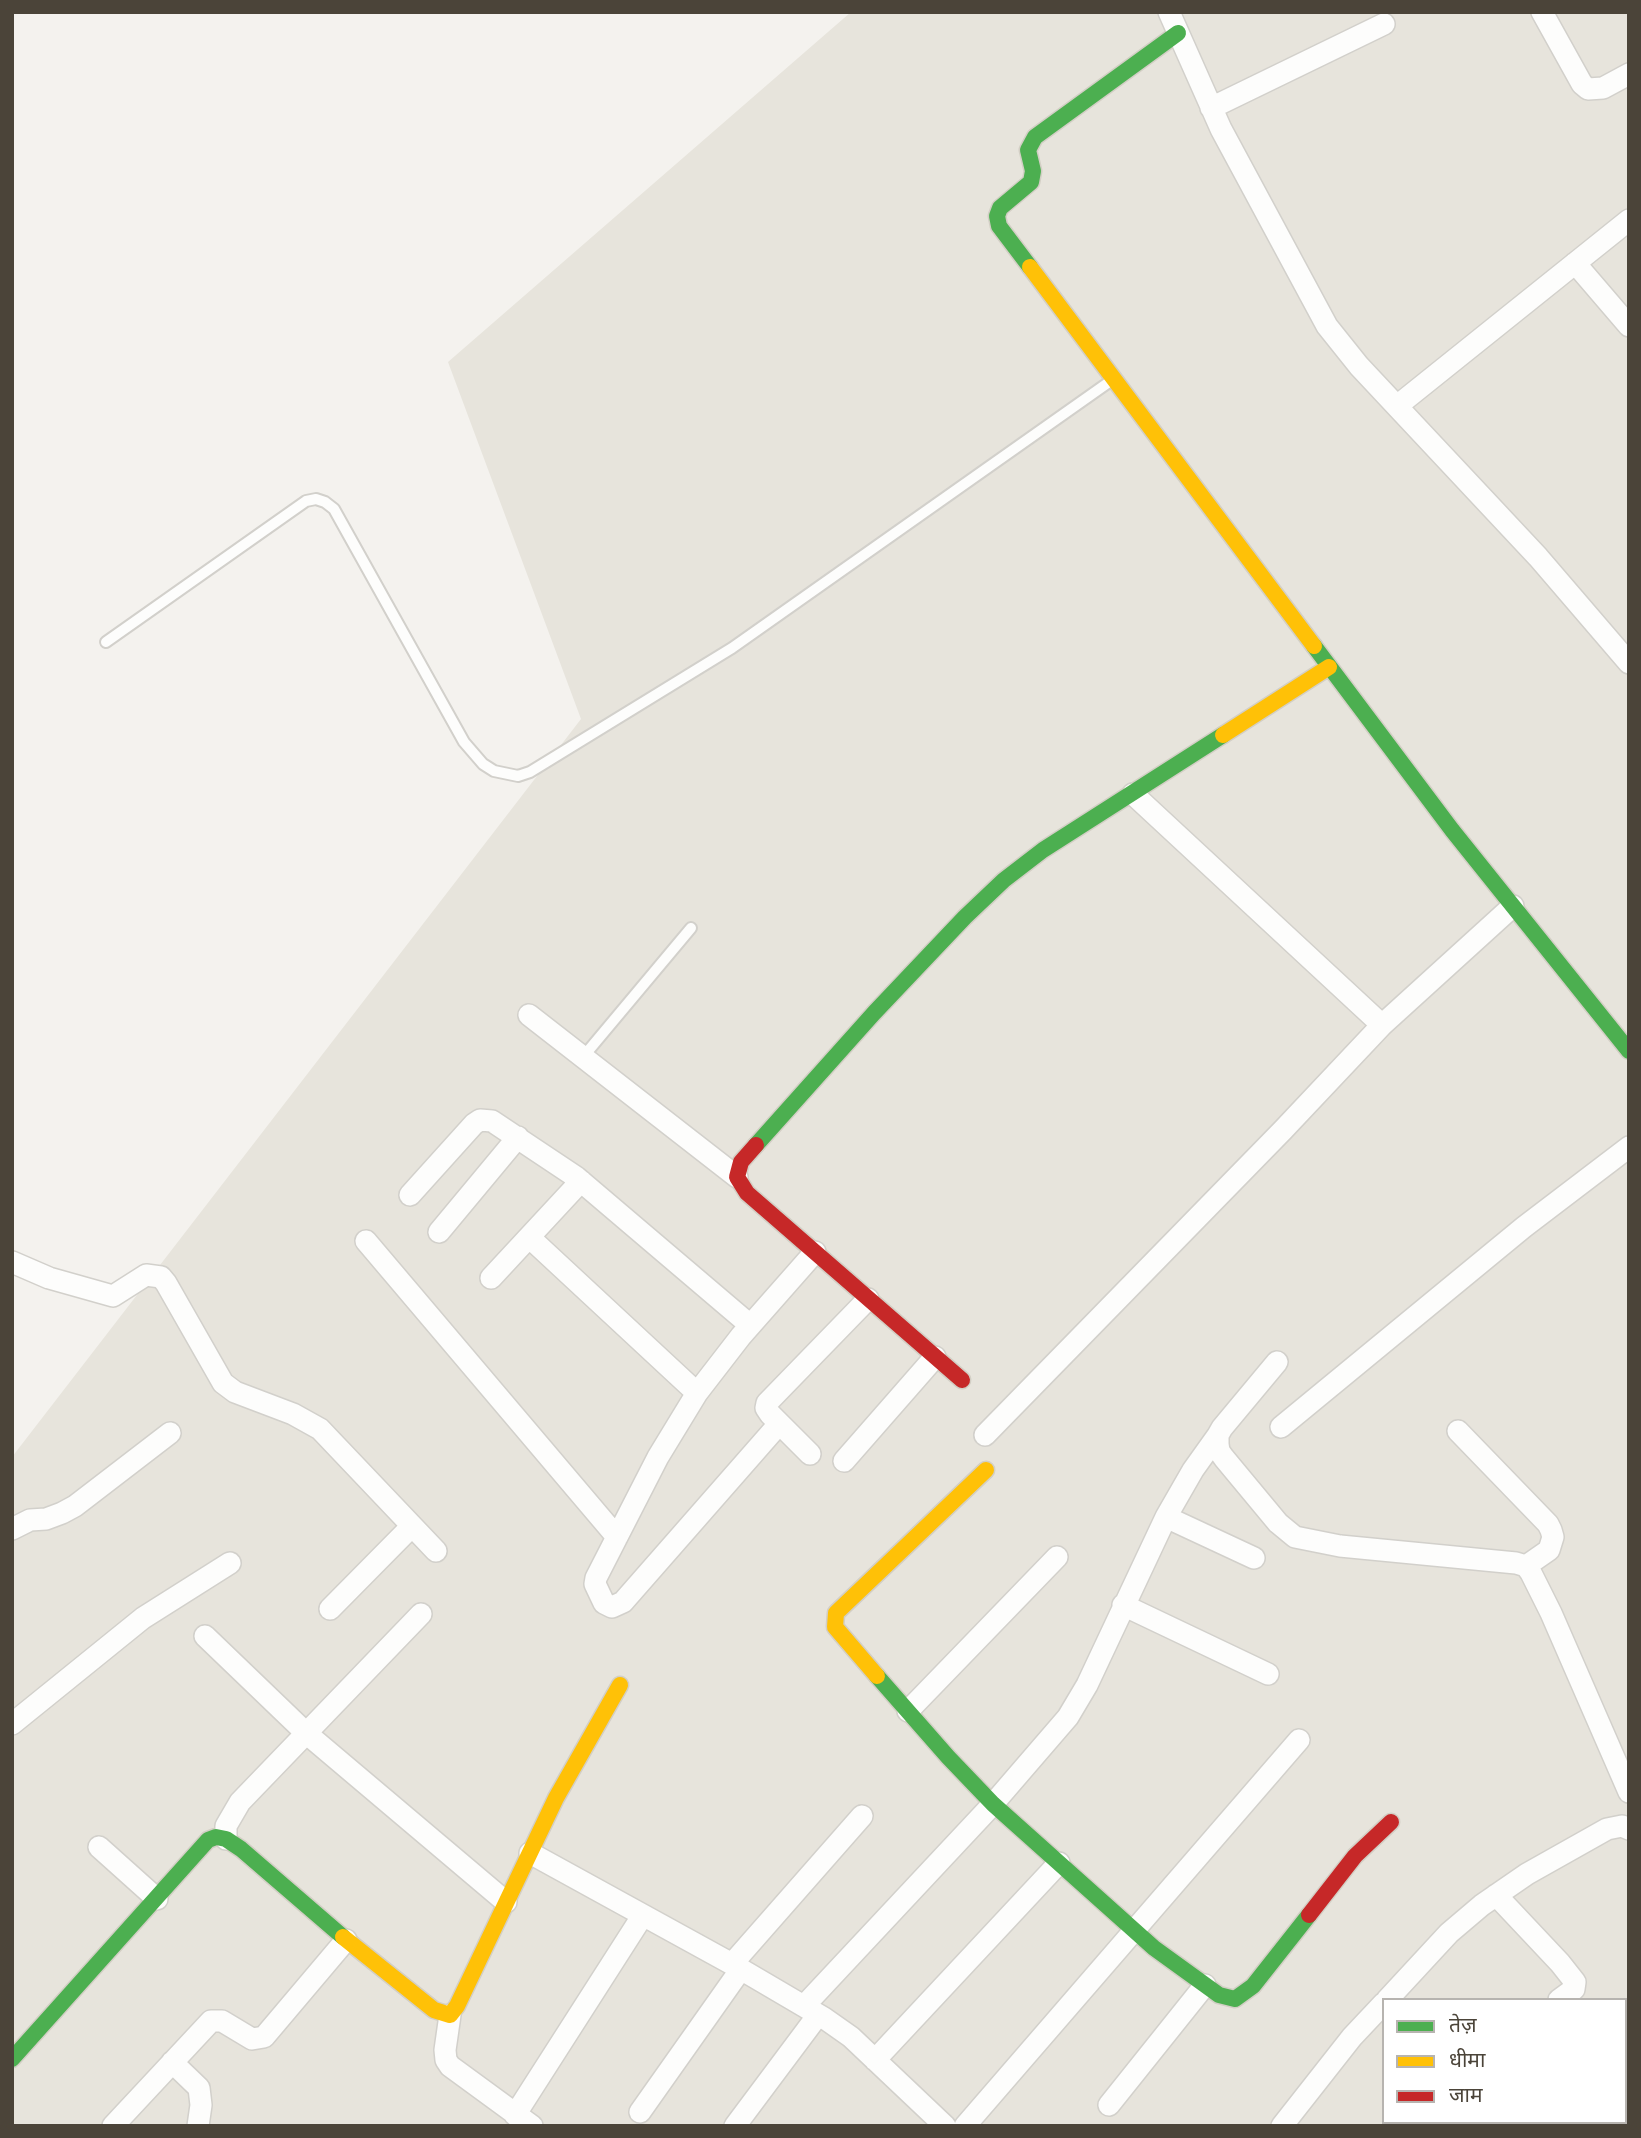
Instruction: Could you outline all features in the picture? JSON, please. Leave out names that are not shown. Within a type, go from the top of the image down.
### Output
[{"type":"street","points":[[1169,12],[1227,141],[1327,326],[1359,366],[1538,557],[1629,663]]},
{"type":"street","points":[[1542,12],[1582,84],[1588,89],[1603,88],[1629,74]]},
{"type":"street","points":[[1211,108],[1384,24]]},
{"type":"street","points":[[1178,33],[1035,137],[1028,150],[1033,171],[1031,182],[1000,208],[997,216],[1003,234],[1452,830],[1629,1051]]},
{"type":"street","points":[[1397,407],[1629,220]]},
{"type":"street","points":[[1574,262],[1629,326]]},
{"type":"street","points":[[737,1177],[741,1162],[750,1150],[965,917],[1004,880],[1043,850],[1329,667]]},
{"type":"street","points":[[1133,794],[1382,1025]]},
{"type":"street","points":[[985,1435],[1382,1025],[1513,906]]},
{"type":"street","points":[[529,1016],[737,1177],[747,1193],[962,1380]]},
{"type":"street","points":[[410,1195],[474,1124],[480,1120],[492,1121],[581,1181],[750,1325]]},
{"type":"street","points":[[439,1232],[518,1137]]},
{"type":"street","points":[[1281,1427],[1524,1227],[1629,1147]]},
{"type":"street","points":[[491,1278],[581,1181]]},
{"type":"street","points":[[529,1237],[697,1393]]},
{"type":"street","points":[[366,1241],[617,1536]]},
{"type":"street","points":[[779,1424],[623,1602],[612,1607],[604,1603],[595,1584],[599,1570],[658,1457],[697,1393],[750,1325],[816,1252]]},
{"type":"street","points":[[12,1262],[49,1278],[113,1296],[146,1275],[161,1277],[223,1382],[235,1392],[301,1417],[320,1429],[436,1551]]},
{"type":"street","points":[[810,1454],[766,1408],[770,1398],[868,1299]]},
{"type":"street","points":[[844,1461],[935,1357]]},
{"type":"street","points":[[735,2126],[811,2010],[1068,1717],[1087,1685],[1166,1517],[1218,1435],[1277,1362]]},
{"type":"street","points":[[1458,1431],[1551,1530],[1553,1538],[1549,1550],[1525,1566]]},
{"type":"street","points":[[12,1529],[30,1520],[46,1519],[75,1506],[170,1433]]},
{"type":"street","points":[[1218,1435],[1219,1451],[1224,1458],[1278,1523],[1295,1536],[1340,1546],[1525,1566],[1551,1613],[1629,1792]]},
{"type":"street","points":[[986,1471],[836,1613],[835,1627],[993,1804],[1133,1929],[1205,1985],[1227,1998],[1235,1999],[1253,1986],[1355,1856],[1391,1822]]},
{"type":"street","points":[[1166,1517],[1254,1558]]},
{"type":"street","points":[[330,1609],[412,1526]]},
{"type":"street","points":[[908,1711],[1057,1557]]},
{"type":"street","points":[[12,1724],[143,1618],[230,1563]]},
{"type":"street","points":[[1123,1605],[1268,1674]]},
{"type":"street","points":[[226,1839],[226,1826],[240,1801],[421,1614]]},
{"type":"street","points":[[205,1636],[306,1733],[506,1902]]},
{"type":"street","points":[[620,1685],[556,1798],[457,2006],[450,2015],[445,2050],[450,2066],[524,2120],[643,1915]]},
{"type":"street","points":[[965,2126],[1298,1740]]},
{"type":"street","points":[[640,2112],[737,1967],[862,1816]]},
{"type":"street","points":[[1388,1998],[1449,1933],[1496,1895],[1527,1874],[1607,1829],[1622,1826],[1629,1829]]},
{"type":"street","points":[[12,2059],[208,1840],[216,1837],[226,1839],[241,1849],[346,1940],[434,2010],[446,2016],[450,2015]]},
{"type":"street","points":[[99,1847],[157,1899]]},
{"type":"street","points":[[530,1853],[811,2010],[851,2037],[945,2126]]},
{"type":"street","points":[[876,2060],[1059,1863]]},
{"type":"street","points":[[1496,1895],[1560,1963],[1574,1982],[1574,1989],[1562,1998]]},
{"type":"street","points":[[113,2126],[211,2021],[222,2021],[252,2039],[264,2037],[346,1940]]},
{"type":"street","points":[[1109,2105],[1205,1985]]},
{"type":"street","points":[[1282,2126],[1352,2037],[1382,2004]]},
{"type":"street","points":[[172,2062],[199,2088],[201,2105],[198,2126]]},
{"type":"lane","points":[[106,642],[297,507],[316,499],[334,509],[464,742],[483,764],[494,771],[518,776],[530,772],[732,648],[1113,379]]},
{"type":"lane","points":[[583,1058],[691,929]]},
{"type":"shaded area","points":[[851,12],[1629,12],[1629,2126],[12,2126],[12,1457],[581,719],[448,362]]},
{"type":"traffic: fast","points":[[1030,267],[999,226],[997,216],[1000,208],[1031,182],[1033,171],[1028,150],[1035,137],[1178,33]]},
{"type":"traffic: fast","points":[[1314,646],[1452,830],[1629,1051]]},
{"type":"traffic: fast","points":[[756,1145],[874,1013],[1004,880],[1043,850],[1223,735]]},
{"type":"traffic: fast","points":[[877,1676],[993,1804],[1154,1948],[1219,1995],[1235,1999],[1253,1986],[1309,1915]]},
{"type":"traffic: fast","points":[[12,2059],[208,1840],[216,1837],[226,1839],[241,1849],[343,1937]]},
{"type":"traffic: slow","points":[[1030,267],[1314,646]]},
{"type":"traffic: slow","points":[[1223,735],[1329,667]]},
{"type":"traffic: slow","points":[[877,1676],[835,1627],[836,1613],[986,1470]]},
{"type":"traffic: slow","points":[[343,1937],[434,2010],[450,2015],[457,2006],[556,1798],[620,1685]]},
{"type":"traffic: jam","points":[[756,1145],[741,1162],[737,1177],[747,1193],[962,1380]]},
{"type":"traffic: jam","points":[[1309,1915],[1355,1856],[1391,1822]]}]
